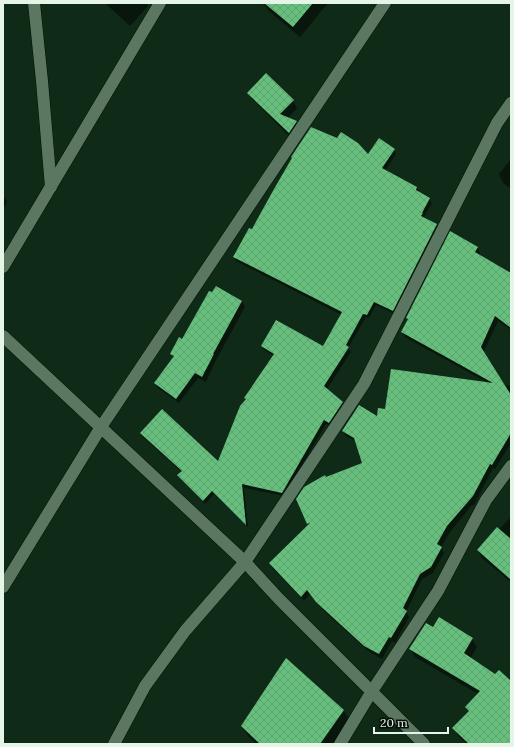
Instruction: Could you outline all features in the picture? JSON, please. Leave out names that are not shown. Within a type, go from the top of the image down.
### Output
[{"type":"street","points":[[34,3],[51,187]]},
{"type":"street","points":[[3,267],[160,3]]},
{"type":"street","points":[[3,587],[101,427],[385,3]]},
{"type":"street","points":[[114,744],[145,686],[185,631],[245,562],[364,384],[497,123],[511,103]]},
{"type":"street","points":[[3,336],[245,562],[279,599],[424,744]]},
{"type":"street","points":[[340,744],[372,691],[438,591],[486,500],[511,466]]},
{"type":"building","points":[[264,3],[313,3],[293,27]]},
{"type":"building","points":[[266,73],[294,100],[280,114],[297,121],[289,133],[247,93]]},
{"type":"building","points":[[311,127],[337,138],[341,132],[358,143],[368,154],[379,138],[395,149],[382,168],[417,187],[416,190],[430,198],[421,216],[437,224],[393,311],[374,302],[367,315],[363,314],[346,345],[349,347],[324,386],[343,402],[329,423],[324,420],[282,493],[242,484],[246,525],[212,491],[203,501],[177,475],[182,471],[140,433],[162,409],[218,461],[240,406],[246,399],[244,398],[274,354],[261,346],[276,320],[323,346],[342,312],[233,257],[249,228],[252,229],[292,158],[291,157]]},
{"type":"building","points":[[450,231],[478,247],[475,252],[511,273],[511,328],[495,316],[481,347],[511,395],[511,433],[492,465],[490,464],[473,496],[447,526],[437,544],[442,547],[431,567],[420,574],[403,608],[407,611],[391,638],[389,637],[379,654],[364,646],[316,602],[307,590],[301,597],[269,563],[310,523],[307,524],[296,499],[304,487],[325,475],[326,477],[362,463],[354,438],[342,431],[359,405],[377,416],[378,408],[385,409],[391,369],[493,383],[401,332],[408,319],[406,318]]},
{"type":"building","points":[[216,286],[242,301],[202,377],[195,373],[176,399],[154,383],[174,356],[170,354],[179,337],[182,339],[209,291],[212,292]]},
{"type":"building","points":[[497,527],[511,539],[511,580],[477,550]]},
{"type":"building","points":[[439,617],[473,638],[464,653],[495,674],[499,670],[511,681],[511,744],[469,744],[452,728],[469,711],[465,707],[480,691],[409,649],[426,623],[433,627]]},
{"type":"building","points":[[286,658],[344,710],[320,744],[260,744],[241,726]]}]
